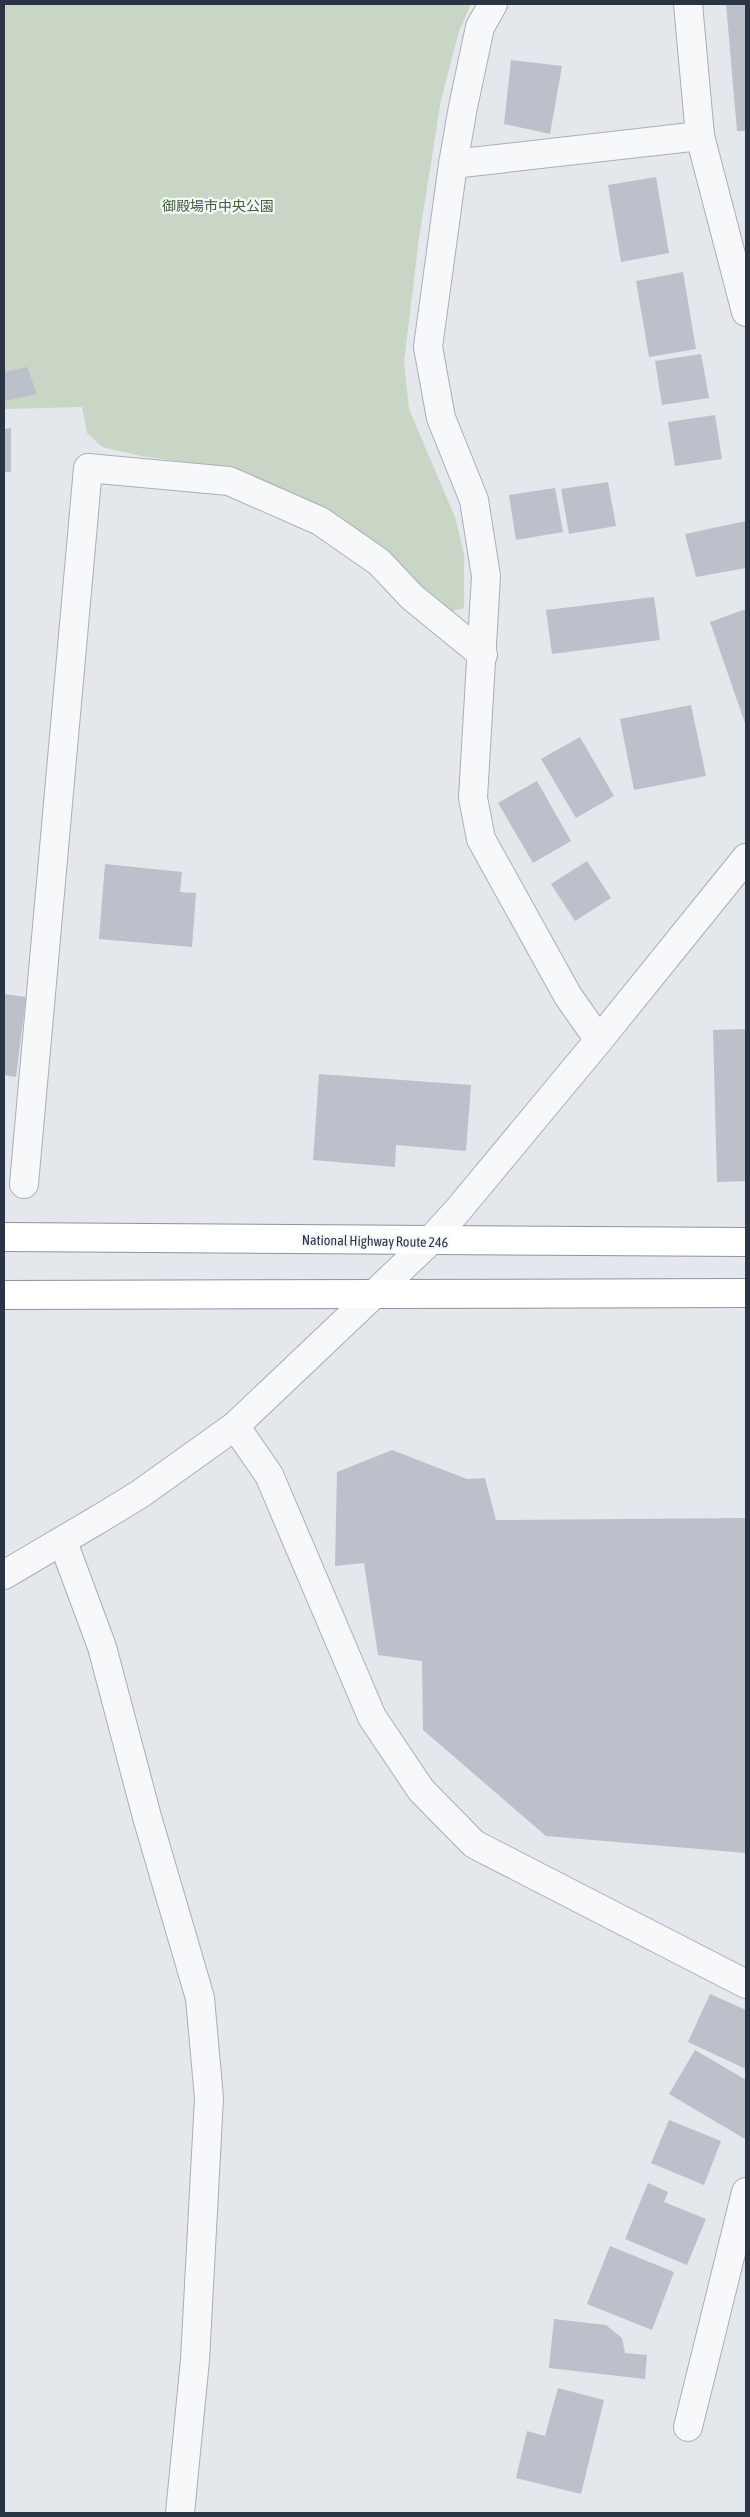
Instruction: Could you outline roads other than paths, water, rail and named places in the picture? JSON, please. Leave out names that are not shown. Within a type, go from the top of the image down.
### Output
[{"type":"highway","name":"National Highway Route 246","points":[[4,1237],[429,1242],[746,1242]]},
{"type":"highway","points":[[4,1295],[746,1293]]},
{"type":"street","points":[[492,4],[480,27],[453,164],[428,347],[441,418],[474,500],[486,576],[483,655],[473,798],[481,839],[568,996],[599,1040]]},
{"type":"street","points":[[688,4],[700,136],[746,312]]},
{"type":"street","points":[[453,164],[700,136]]},
{"type":"street","points":[[24,1184],[88,468],[229,480],[320,522],[379,562],[412,598],[483,655]]},
{"type":"street","points":[[4,1575],[63,1542],[140,1494],[235,1426],[429,1242],[458,1210],[599,1040],[746,858]]},
{"type":"street","points":[[235,1426],[269,1475],[372,1717],[421,1790],[474,1844],[746,1984]]},
{"type":"street","points":[[63,1542],[102,1647],[144,1808],[200,1998],[209,2098],[195,2360],[180,2513]]},
{"type":"street","points":[[688,2427],[746,2192]]},
{"type":"park label","name":"御殿場市中央公園","points":[[218,206]]}]
